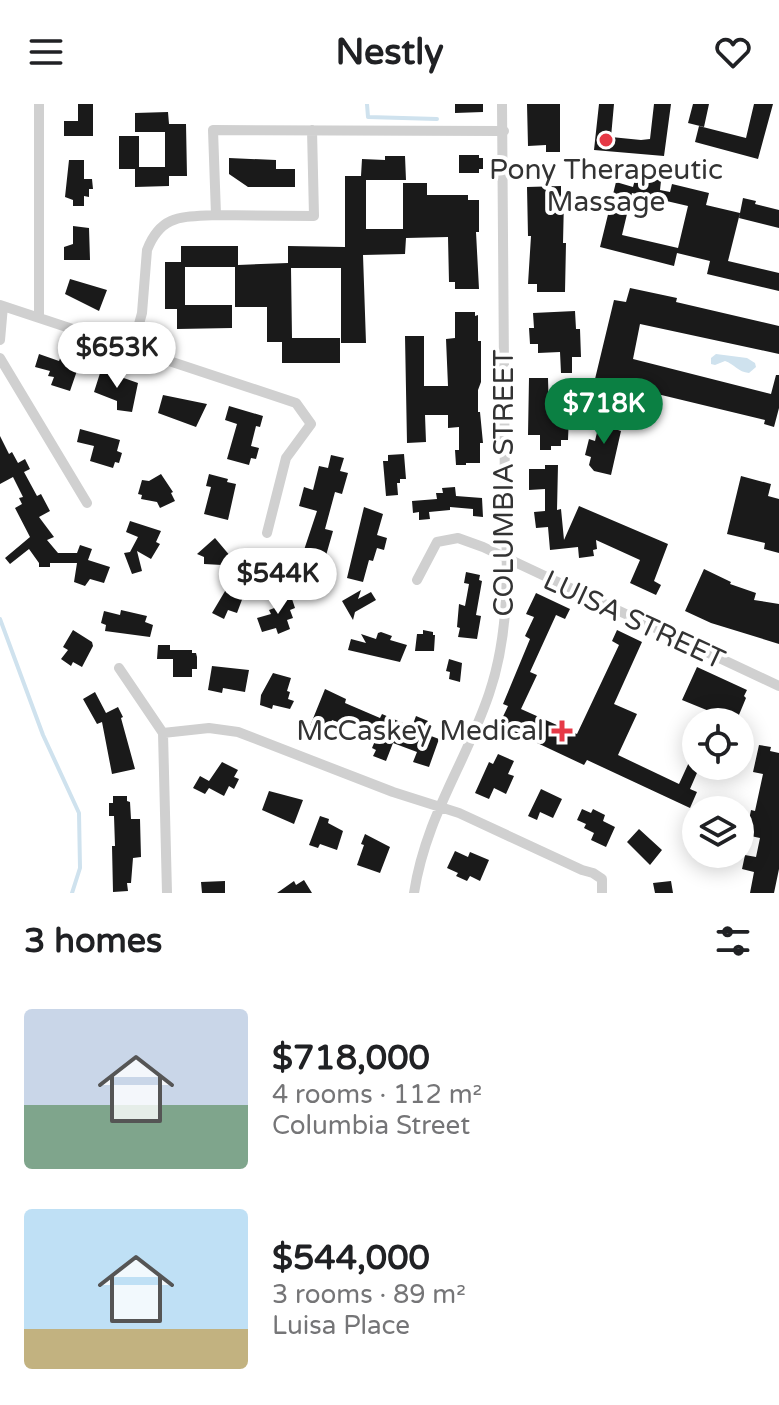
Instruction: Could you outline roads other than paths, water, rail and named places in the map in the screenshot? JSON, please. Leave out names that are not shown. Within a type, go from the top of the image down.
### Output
[{"type":"street","points":[[39,104],[39,318]]},
{"type":"street","name":"COLUMBIA STREET","points":[[414,893],[419,859],[438,807],[489,694],[501,650],[507,561],[502,104]]},
{"type":"street","points":[[216,215],[213,130],[504,131]]},
{"type":"street","points":[[132,350],[142,313],[147,250],[163,225],[174,218],[216,215],[314,216],[312,130]]},
{"type":"street","points":[[0,340],[2,306],[296,403],[311,424],[286,458],[267,533]]},
{"type":"street","points":[[0,358],[87,503]]},
{"type":"street","name":"LUISA STREET","points":[[417,580],[437,542],[446,538],[466,540],[779,686]]},
{"type":"street","points":[[119,668],[163,733],[167,893]]},
{"type":"street","points":[[163,733],[209,728],[238,732],[393,792],[471,818],[593,873],[602,879],[602,893]]},
{"type":"water","points":[[716,354],[747,358],[756,367],[749,373],[725,361],[711,364],[711,358]]},
{"type":"waterway","points":[[367,104],[368,117],[437,119]]},
{"type":"waterway","points":[[0,619],[43,735],[79,813],[80,868],[72,893]]},
{"type":"place","name":"Pony Therapeutic Massage","points":[[606,140]]},
{"type":"place","name":"McCaskey Medical","points":[[562,731]]}]
